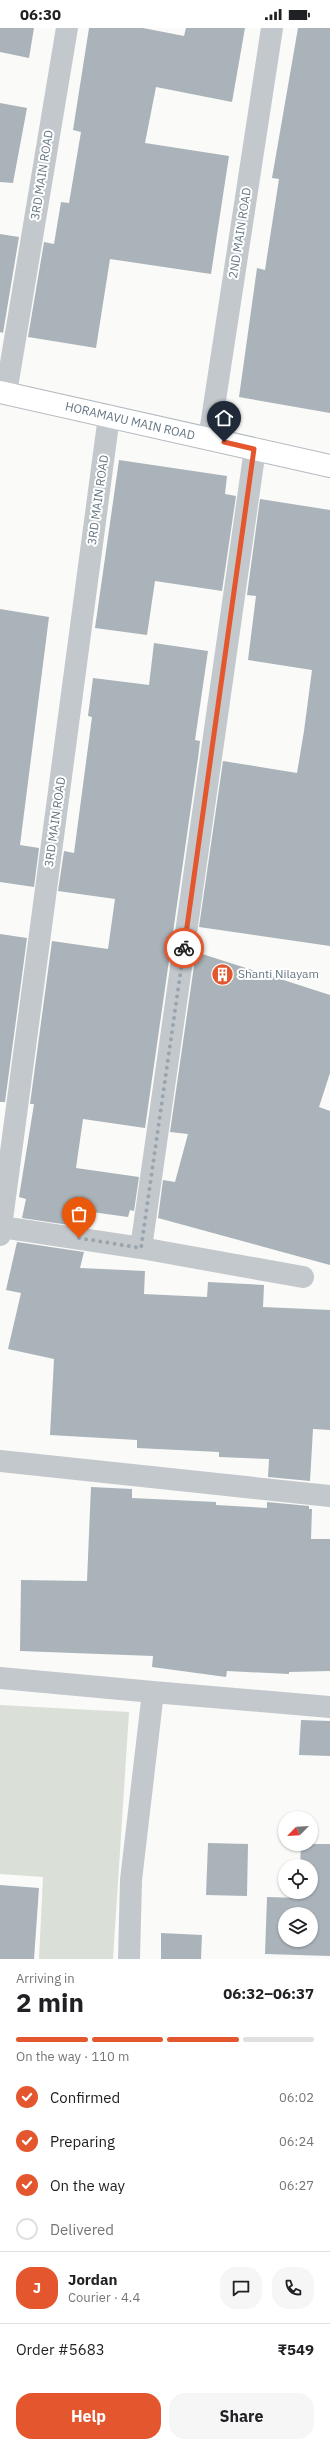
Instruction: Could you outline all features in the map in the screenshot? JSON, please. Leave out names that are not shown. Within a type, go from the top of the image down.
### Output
[{"type":"main road","name":"HORAMAVU MAIN ROAD","points":[[3,393],[330,466]]},
{"type":"street","name":"3RD MAIN ROAD","points":[[3,393],[67,28]]},
{"type":"street","name":"2ND MAIN ROAD","points":[[209,439],[272,28]]},
{"type":"street","name":"3RD MAIN ROAD","points":[[0,1231],[5,1166],[109,416]]},
{"type":"street","points":[[141,1248],[254,449]]},
{"type":"street","points":[[0,1231],[141,1248],[303,1277]]},
{"type":"street","points":[[0,1461],[330,1496]]},
{"type":"street","points":[[0,1678],[330,1707]]},
{"type":"street","points":[[130,1959],[131,1880],[153,1692]]},
{"type":"shaded area","points":[[0,1705],[129,1712],[113,1959],[39,1959],[43,1877],[0,1874]]},
{"type":"building","points":[[0,28],[34,28],[29,58],[0,52]]},
{"type":"building","points":[[89,28],[143,28],[184,36],[186,28],[245,28],[232,102],[156,87],[145,143],[229,156],[211,274],[110,259],[96,348],[28,337],[44,242],[54,244],[61,202],[69,203],[81,132],[73,130]]},
{"type":"building","points":[[298,28],[330,28],[330,413],[239,397],[257,268],[265,270],[279,179],[272,178]]},
{"type":"building","points":[[0,103],[27,108],[13,183],[0,182]]},
{"type":"building","points":[[0,234],[19,237],[3,333],[0,332]]},
{"type":"building","points":[[119,460],[227,476],[225,494],[236,496],[222,591],[155,581],[147,635],[95,628]]},
{"type":"building","points":[[260,499],[330,510],[330,946],[199,927],[223,761],[297,773],[304,731],[312,670],[248,660],[256,596],[247,595]]},
{"type":"building","points":[[0,609],[49,617],[20,845],[39,848],[34,887],[0,882]]},
{"type":"building","points":[[154,643],[208,651],[195,740],[200,741],[198,758],[145,1128],[83,1119],[76,1168],[139,1177],[134,1211],[130,1210],[128,1217],[92,1212],[89,1228],[22,1218],[26,1199],[19,1197],[34,1104],[30,1104],[52,941],[108,949],[115,899],[58,891],[64,851],[74,853],[92,717],[88,716],[93,678],[149,685]]},
{"type":"building","points":[[0,934],[27,938],[5,1102],[0,1102]]},
{"type":"building","points":[[196,952],[330,995],[330,1073],[319,1107],[330,1111],[330,1265],[158,1218],[163,1180],[175,1182],[188,1134],[170,1132]]},
{"type":"building","points":[[17,1242],[84,1252],[80,1268],[145,1271],[144,1294],[207,1297],[208,1282],[264,1285],[263,1307],[330,1310],[330,1430],[313,1429],[310,1481],[268,1477],[269,1459],[219,1457],[219,1452],[137,1448],[137,1440],[50,1435],[54,1359],[8,1349],[21,1293],[6,1290]]},
{"type":"building","points":[[91,1487],[132,1489],[132,1498],[216,1502],[216,1505],[267,1508],[267,1502],[309,1506],[309,1509],[312,1509],[311,1539],[330,1539],[330,1671],[289,1672],[289,1674],[227,1671],[226,1677],[152,1667],[153,1656],[20,1651],[21,1580],[87,1581]]},
{"type":"building","points":[[301,1720],[330,1721],[330,1756],[299,1755]]},
{"type":"building","points":[[208,1843],[248,1844],[247,1896],[206,1895]]},
{"type":"building","points":[[318,1844],[330,1844],[330,1956],[265,1954],[267,1897],[278,1897],[278,1899],[318,1899],[318,1859],[300,1859],[301,1851],[318,1851]]},
{"type":"building","points":[[0,1885],[39,1888],[34,1959],[0,1959]]},
{"type":"building","points":[[161,1933],[202,1935],[201,1959],[161,1959]]},
{"type":"way so far","points":[[79,1238],[141,1248],[184,948]]},
{"type":"place","name":"Shanti Nilayam","points":[[223,974]]},
{"type":"route","points":[[184,948],[245,523],[254,449],[224,442]]}]
